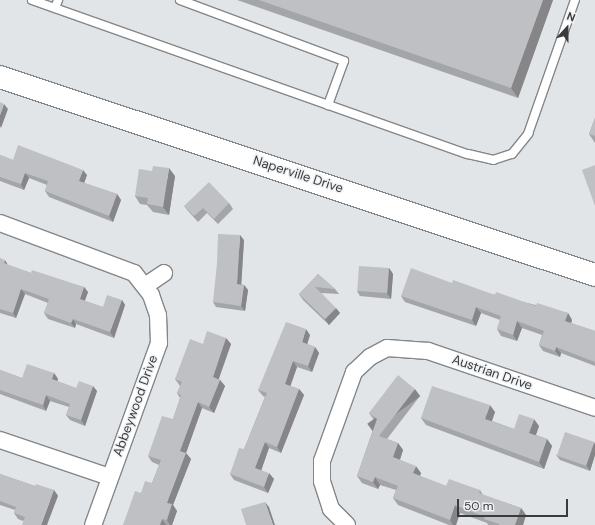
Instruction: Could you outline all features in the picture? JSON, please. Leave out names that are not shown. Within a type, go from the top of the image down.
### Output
[{"type":"street","name":"Naperville Drive","points":[[0,77],[595,275]]},
{"type":"street","name":"Abbeywood Drive","points":[[0,223],[104,260],[134,273],[146,286],[158,315],[160,343],[109,477],[93,525]]},
{"type":"street","points":[[146,286],[164,273]]},
{"type":"street","name":"Austrian Drive","points":[[347,525],[331,509],[322,481],[322,461],[354,372],[370,357],[387,348],[428,351],[595,408]]},
{"type":"street","points":[[0,440],[109,477]]},
{"type":"lane","points":[[32,0],[56,4],[328,105],[468,154],[493,160],[512,154],[528,134],[575,0]]},
{"type":"lane","points":[[180,0],[344,60],[328,105]]},
{"type":"building","points":[[259,0],[543,0],[511,88]]},
{"type":"building","points":[[0,102],[4,104],[0,115]]},
{"type":"building","points":[[595,118],[595,136],[589,134]]},
{"type":"building","points":[[18,145],[83,170],[79,181],[117,194],[109,216],[45,191],[48,181],[25,173],[21,184],[0,177],[0,155],[13,160]]},
{"type":"building","points":[[595,165],[595,206],[582,170]]},
{"type":"building","points":[[153,166],[169,168],[163,207],[147,204],[148,198],[135,196],[139,169],[152,171]]},
{"type":"building","points":[[209,182],[229,203],[214,219],[203,208],[194,216],[184,206]]},
{"type":"building","points":[[218,234],[240,235],[237,284],[244,285],[241,306],[213,302]]},
{"type":"building","points":[[0,258],[5,260],[4,263],[31,273],[32,270],[84,287],[80,299],[103,307],[107,295],[122,300],[110,332],[73,319],[71,323],[44,313],[49,299],[21,289],[13,313],[0,309]]},
{"type":"building","points":[[359,266],[389,268],[387,293],[357,291]]},
{"type":"building","points":[[411,268],[452,283],[453,280],[495,295],[496,292],[536,306],[537,303],[568,313],[565,321],[595,331],[595,362],[556,347],[555,351],[539,345],[544,331],[517,321],[513,335],[497,329],[501,316],[476,307],[472,320],[401,296]]},
{"type":"building","points":[[318,274],[335,289],[315,287],[336,308],[325,319],[299,294]]},
{"type":"building","points":[[286,322],[306,329],[302,342],[315,347],[308,366],[293,361],[285,384],[299,389],[277,447],[265,442],[255,468],[269,473],[264,487],[230,474],[239,448],[244,449],[267,393],[258,390]]},
{"type":"building","points":[[207,331],[226,338],[213,377],[220,380],[209,407],[198,402],[180,451],[186,453],[167,503],[172,504],[167,520],[162,519],[160,525],[123,525],[135,491],[141,493],[145,481],[152,483],[161,460],[148,456],[162,416],[173,419],[181,395],[177,393],[182,382],[175,379],[190,339],[203,344]]},
{"type":"building","points":[[27,364],[54,373],[52,379],[76,388],[79,381],[93,386],[81,420],[66,415],[70,404],[46,395],[43,405],[0,390],[0,370],[22,378]]},
{"type":"building","points":[[398,375],[415,389],[379,436],[398,443],[393,457],[416,466],[413,473],[446,486],[449,479],[480,490],[479,493],[521,508],[515,525],[499,525],[484,519],[485,517],[455,505],[450,520],[393,498],[398,486],[375,477],[373,482],[357,476],[377,419],[369,413]]},
{"type":"building","points":[[432,386],[490,405],[485,419],[514,429],[519,414],[534,419],[529,433],[547,439],[539,462],[421,418]]},
{"type":"building","points":[[565,432],[594,442],[586,466],[557,456]]},
{"type":"building","points":[[0,474],[35,486],[36,484],[54,490],[41,525],[22,525],[25,517],[14,513],[16,507],[0,501]]},
{"type":"building","points":[[265,502],[273,525],[246,525],[241,509]]}]
